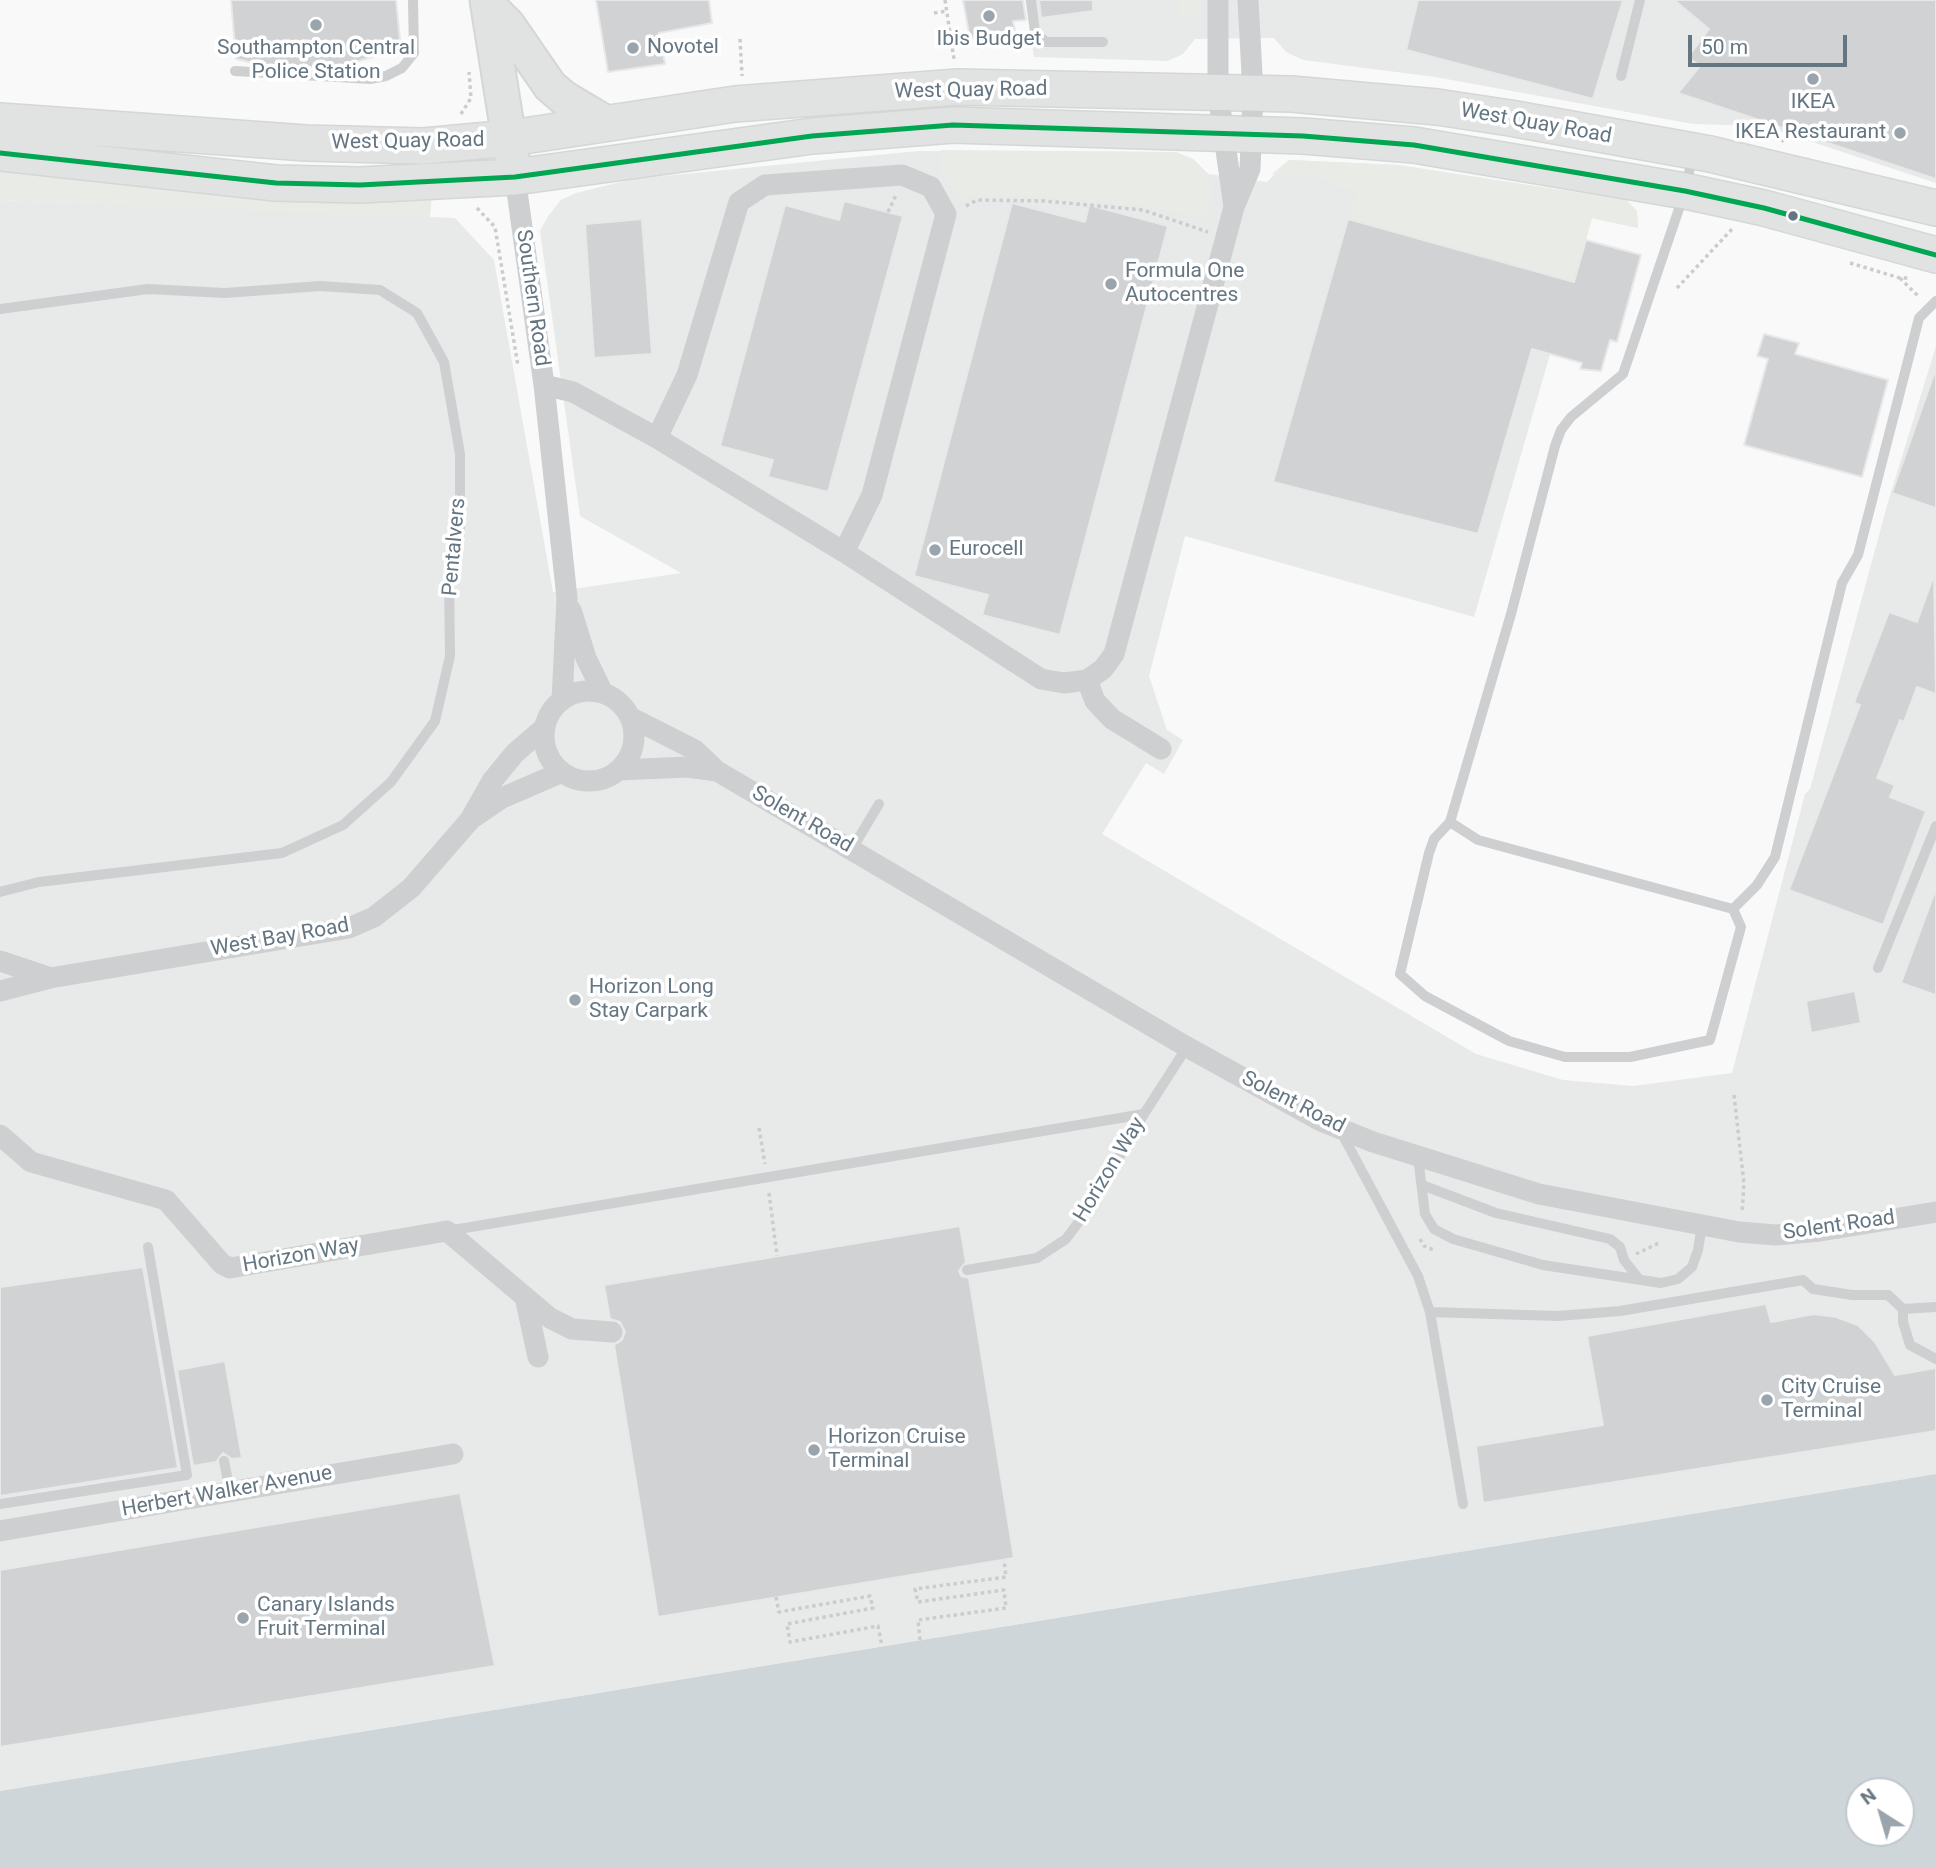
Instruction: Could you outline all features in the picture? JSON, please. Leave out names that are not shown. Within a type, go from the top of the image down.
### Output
[{"type":"highway","name":"West Quay Road","points":[[0,121],[306,143],[423,146],[511,138],[735,104],[958,87],[1253,93],[1355,98],[1437,107],[1693,151],[1936,208]]},
{"type":"highway","name":"West Quay Road","points":[[0,153],[276,183],[360,185],[515,177],[812,136],[953,125],[1238,133],[1415,145],[1685,191],[1764,208],[1936,254]]},
{"type":"main road","points":[[488,2],[508,24],[550,86],[564,98],[606,122]]},
{"type":"main road","name":"Southern Road","points":[[488,2],[515,177]]},
{"type":"street","points":[[544,385],[573,392],[657,438],[844,552],[1041,679],[1064,683],[1087,680],[1102,670],[1114,654],[1234,207],[1250,169],[1238,133],[1218,93],[1218,0]]},
{"type":"street","points":[[1234,207],[1238,133],[1253,93],[1248,0]]},
{"type":"street","points":[[657,438],[687,375],[739,202],[765,185],[902,175],[931,187],[946,214],[872,495],[844,552]]},
{"type":"street","name":"Southern Road","points":[[515,177],[544,385],[567,598],[562,700]]},
{"type":"street","name":"Southern Road","points":[[567,598],[586,658],[603,693]]},
{"type":"street","points":[[1087,680],[1095,701],[1112,719],[1161,749]]},
{"type":"street","points":[[589,691],[603,693],[623,706],[630,717],[634,745],[619,770],[591,781],[575,779],[562,772],[547,752],[544,728],[554,708],[562,700],[589,691]]},
{"type":"street","name":"Solent Road","points":[[630,717],[695,750],[717,771],[1187,1047],[1338,1128],[1418,1157],[1539,1195],[1739,1231],[1776,1235],[1820,1231],[1936,1212]]},
{"type":"street","name":"West Bay Road","points":[[0,991],[50,978],[349,928],[392,906],[470,820],[492,781],[515,752],[544,728]]},
{"type":"street","name":"Solent Road","points":[[619,770],[687,767],[717,771]]},
{"type":"street","name":"West Bay Road","points":[[470,820],[502,798],[562,772]]},
{"type":"street","name":"West Bay Road","points":[[0,961],[50,978]]},
{"type":"street","name":"Horizon Way","points":[[0,1135],[31,1162],[166,1200],[222,1264],[230,1268],[447,1231]]},
{"type":"street","points":[[447,1231],[550,1318],[572,1329],[612,1332]]},
{"type":"street","points":[[525,1297],[538,1357]]},
{"type":"street","name":"Herbert Walker Avenue","points":[[0,1531],[453,1454]]},
{"type":"lane","points":[[235,71],[370,79],[386,76],[402,68],[414,53],[413,0]]},
{"type":"lane","points":[[1031,0],[1035,32],[1046,42],[1103,42]]},
{"type":"lane","points":[[1621,76],[1640,0]]},
{"type":"lane","points":[[1693,151],[1685,191],[1623,374],[1571,416],[1555,446],[1516,597],[1450,822],[1434,839],[1429,853],[1400,974],[1425,996],[1509,1041],[1565,1057],[1630,1057],[1710,1040],[1741,927],[1733,909]]},
{"type":"lane","name":"Pentalvers","points":[[0,309],[148,289],[225,293],[320,286],[380,290],[417,313],[444,362],[460,454],[460,534],[449,575],[450,656],[435,721],[391,782],[343,825],[282,853],[39,882],[0,892]]},
{"type":"lane","points":[[1733,909],[1757,885],[1775,857],[1842,583],[1858,555],[1919,318],[1932,303]]},
{"type":"lane","points":[[852,849],[879,804]]},
{"type":"lane","points":[[1450,822],[1478,840],[1733,909]]},
{"type":"lane","points":[[1878,968],[1936,826]]},
{"type":"lane","name":"Horizon Way","points":[[967,1270],[1037,1258],[1066,1239],[1090,1208],[1144,1114],[1187,1047]]},
{"type":"lane","points":[[447,1231],[1144,1114]]},
{"type":"lane","points":[[1338,1128],[1404,1243],[1430,1312],[1463,1504]]},
{"type":"lane","points":[[1418,1157],[1425,1214],[1434,1229],[1453,1239],[1544,1265],[1661,1283],[1678,1279],[1692,1267],[1702,1225]]},
{"type":"lane","points":[[1422,1185],[1496,1213],[1610,1240],[1619,1247],[1624,1260],[1639,1279]]},
{"type":"lane","points":[[0,1504],[187,1475],[148,1247]]},
{"type":"lane","points":[[1430,1312],[1558,1316],[1620,1311],[1802,1280],[1813,1289],[1852,1295],[1888,1295],[1903,1309],[1936,1307]]},
{"type":"lane","points":[[1903,1309],[1903,1322],[1910,1345],[1936,1359]]},
{"type":"lane","points":[[224,1461],[230,1491]]},
{"type":"path","points":[[945,0],[955,62]]},
{"type":"path","points":[[934,13],[947,12]]},
{"type":"path","points":[[740,40],[742,77]]},
{"type":"path","points":[[456,119],[470,106],[468,65]]},
{"type":"path","points":[[946,214],[977,200],[1044,201],[1143,209],[1226,239]]},
{"type":"path","points":[[473,206],[491,220],[495,227],[519,374]]},
{"type":"path","points":[[1677,288],[1735,227]]},
{"type":"path","points":[[1900,278],[1932,303]]},
{"type":"path","points":[[1734,1096],[1744,1184],[1739,1231]]},
{"type":"path","points":[[920,1640],[918,1620],[1006,1608],[1004,1590],[918,1602],[915,1589],[1006,1577],[1004,1560]]},
{"type":"path","points":[[776,1597],[779,1612],[870,1595],[873,1608],[787,1624],[790,1642],[878,1626],[882,1646]]},
{"type":"shaded area","points":[[1025,0],[1936,0],[1936,183],[1764,126],[1693,124],[1435,77],[1303,60],[1286,52],[1274,38],[1195,39],[1183,54],[1168,61],[1034,57]]},
{"type":"shaded area","points":[[1178,0],[1199,0],[1200,17],[1180,18]]},
{"type":"shaded area","points":[[941,150],[1176,152],[1193,159],[1208,174],[1211,192],[1208,219],[1143,206],[1046,197],[976,195],[963,202],[942,175]]},
{"type":"shaded area","points":[[918,151],[1176,152],[1193,159],[1208,174],[1267,182],[1289,160],[1398,165],[1626,200],[1637,211],[1638,228],[1592,218],[1578,269],[1578,283],[1571,282],[1474,617],[1185,536],[1149,676],[1167,730],[1183,740],[1164,774],[1146,763],[1102,834],[1476,1054],[1563,1080],[1633,1086],[1732,1073],[1805,794],[1810,789],[1888,502],[1936,346],[1936,1474],[0,1791],[0,200],[455,218],[494,260],[553,592],[681,573],[580,516],[540,231],[561,200],[576,193],[633,179]]},
{"type":"shaded area","points":[[1289,160],[1398,165],[1626,200],[1637,211],[1638,228],[1592,218],[1578,269],[1578,283],[1571,282],[1551,354],[1532,350],[1553,276],[1348,219],[1358,191],[1334,186],[1316,176],[1272,174]]},
{"type":"shaded area","points":[[0,167],[432,194],[430,218],[0,200]]},
{"type":"shaded area","points":[[1936,1474],[1936,1868],[0,1868],[0,1791]]},
{"type":"building","name":"Southampton Central Police Station","points":[[231,0],[396,0],[401,49],[334,68],[262,65],[236,59]]},
{"type":"building","name":"Novotel","points":[[596,0],[709,0],[712,23],[659,33],[665,64],[608,72]]},
{"type":"building","name":"Ibis Budget","points":[[963,0],[1023,0],[1026,20],[1013,21],[1015,31],[998,34],[1000,44],[976,48],[974,38],[970,39]]},
{"type":"building","points":[[1039,0],[1093,0],[1093,11],[1041,18]]},
{"type":"building","points":[[1418,0],[1623,0],[1593,99],[1406,50]]},
{"type":"building","name":"IKEA","points":[[1674,0],[1936,0],[1936,179],[1678,93],[1700,66],[1688,57],[1709,29]]},
{"type":"building","points":[[844,201],[903,216],[828,492],[768,477],[773,460],[720,446],[785,205],[839,220]]},
{"type":"building","points":[[1012,203],[1085,222],[1089,205],[1168,226],[1060,635],[982,615],[988,595],[914,576]]},
{"type":"building","points":[[642,219],[652,354],[594,358],[585,224]]},
{"type":"building","points":[[1348,219],[1574,282],[1586,240],[1641,255],[1617,342],[1610,340],[1601,371],[1580,369],[1582,363],[1532,349],[1478,534],[1273,482]]},
{"type":"building","points":[[1764,334],[1799,343],[1795,354],[1888,380],[1862,477],[1744,445],[1768,359],[1757,356]]},
{"type":"building","points":[[1934,374],[1936,375],[1936,508],[1892,493]]},
{"type":"building","points":[[1934,575],[1936,694],[1917,687],[1904,722],[1900,720],[1877,778],[1895,785],[1890,797],[1926,811],[1883,925],[1789,890],[1860,705],[1854,703],[1889,612],[1917,622]]},
{"type":"building","points":[[1936,894],[1936,995],[1901,983]]},
{"type":"building","points":[[1855,991],[1861,1023],[1811,1033],[1806,1001]]},
{"type":"building","name":"Horizon Cruise Terminal","points":[[960,1226],[966,1262],[959,1271],[961,1276],[969,1278],[1014,1558],[658,1617],[614,1345],[622,1340],[625,1332],[620,1322],[610,1319],[604,1285]]},
{"type":"building","points":[[143,1267],[178,1468],[0,1496],[0,1287]]},
{"type":"building","name":"City Cruise Terminal","points":[[1766,1304],[1771,1322],[1814,1314],[1836,1317],[1858,1325],[1875,1342],[1895,1375],[1936,1368],[1936,1431],[1483,1503],[1476,1446],[1603,1425],[1587,1336]]},
{"type":"building","points":[[225,1361],[242,1458],[232,1459],[223,1453],[216,1462],[193,1466],[177,1370]]},
{"type":"building","name":"Canary Islands Fruit Terminal","points":[[460,1493],[495,1666],[0,1747],[0,1570]]},
{"type":"transit line","points":[[0,153],[276,183],[360,185],[515,177],[812,136],[953,125],[1303,136],[1414,145],[1685,191],[1764,208],[1936,255]]},
{"type":"place","name":"Ibis Budget","points":[[989,16]]},
{"type":"place","name":"Southampton Central Police Station","points":[[316,25]]},
{"type":"place","name":"Novotel","points":[[633,48]]},
{"type":"place","name":"IKEA","points":[[1813,79]]},
{"type":"place","name":"IKEA Restaurant","points":[[1900,133]]},
{"type":"place","name":"Formula One Autocentres","points":[[1111,284]]},
{"type":"place","name":"Eurocell","points":[[935,550]]},
{"type":"place","name":"Horizon Long Stay Carpark","points":[[575,1000]]},
{"type":"place","name":"City Cruise Terminal","points":[[1767,1400]]},
{"type":"place","name":"Horizon Cruise Terminal","points":[[814,1450]]},
{"type":"place","name":"Canary Islands Fruit Terminal","points":[[243,1618]]}]
